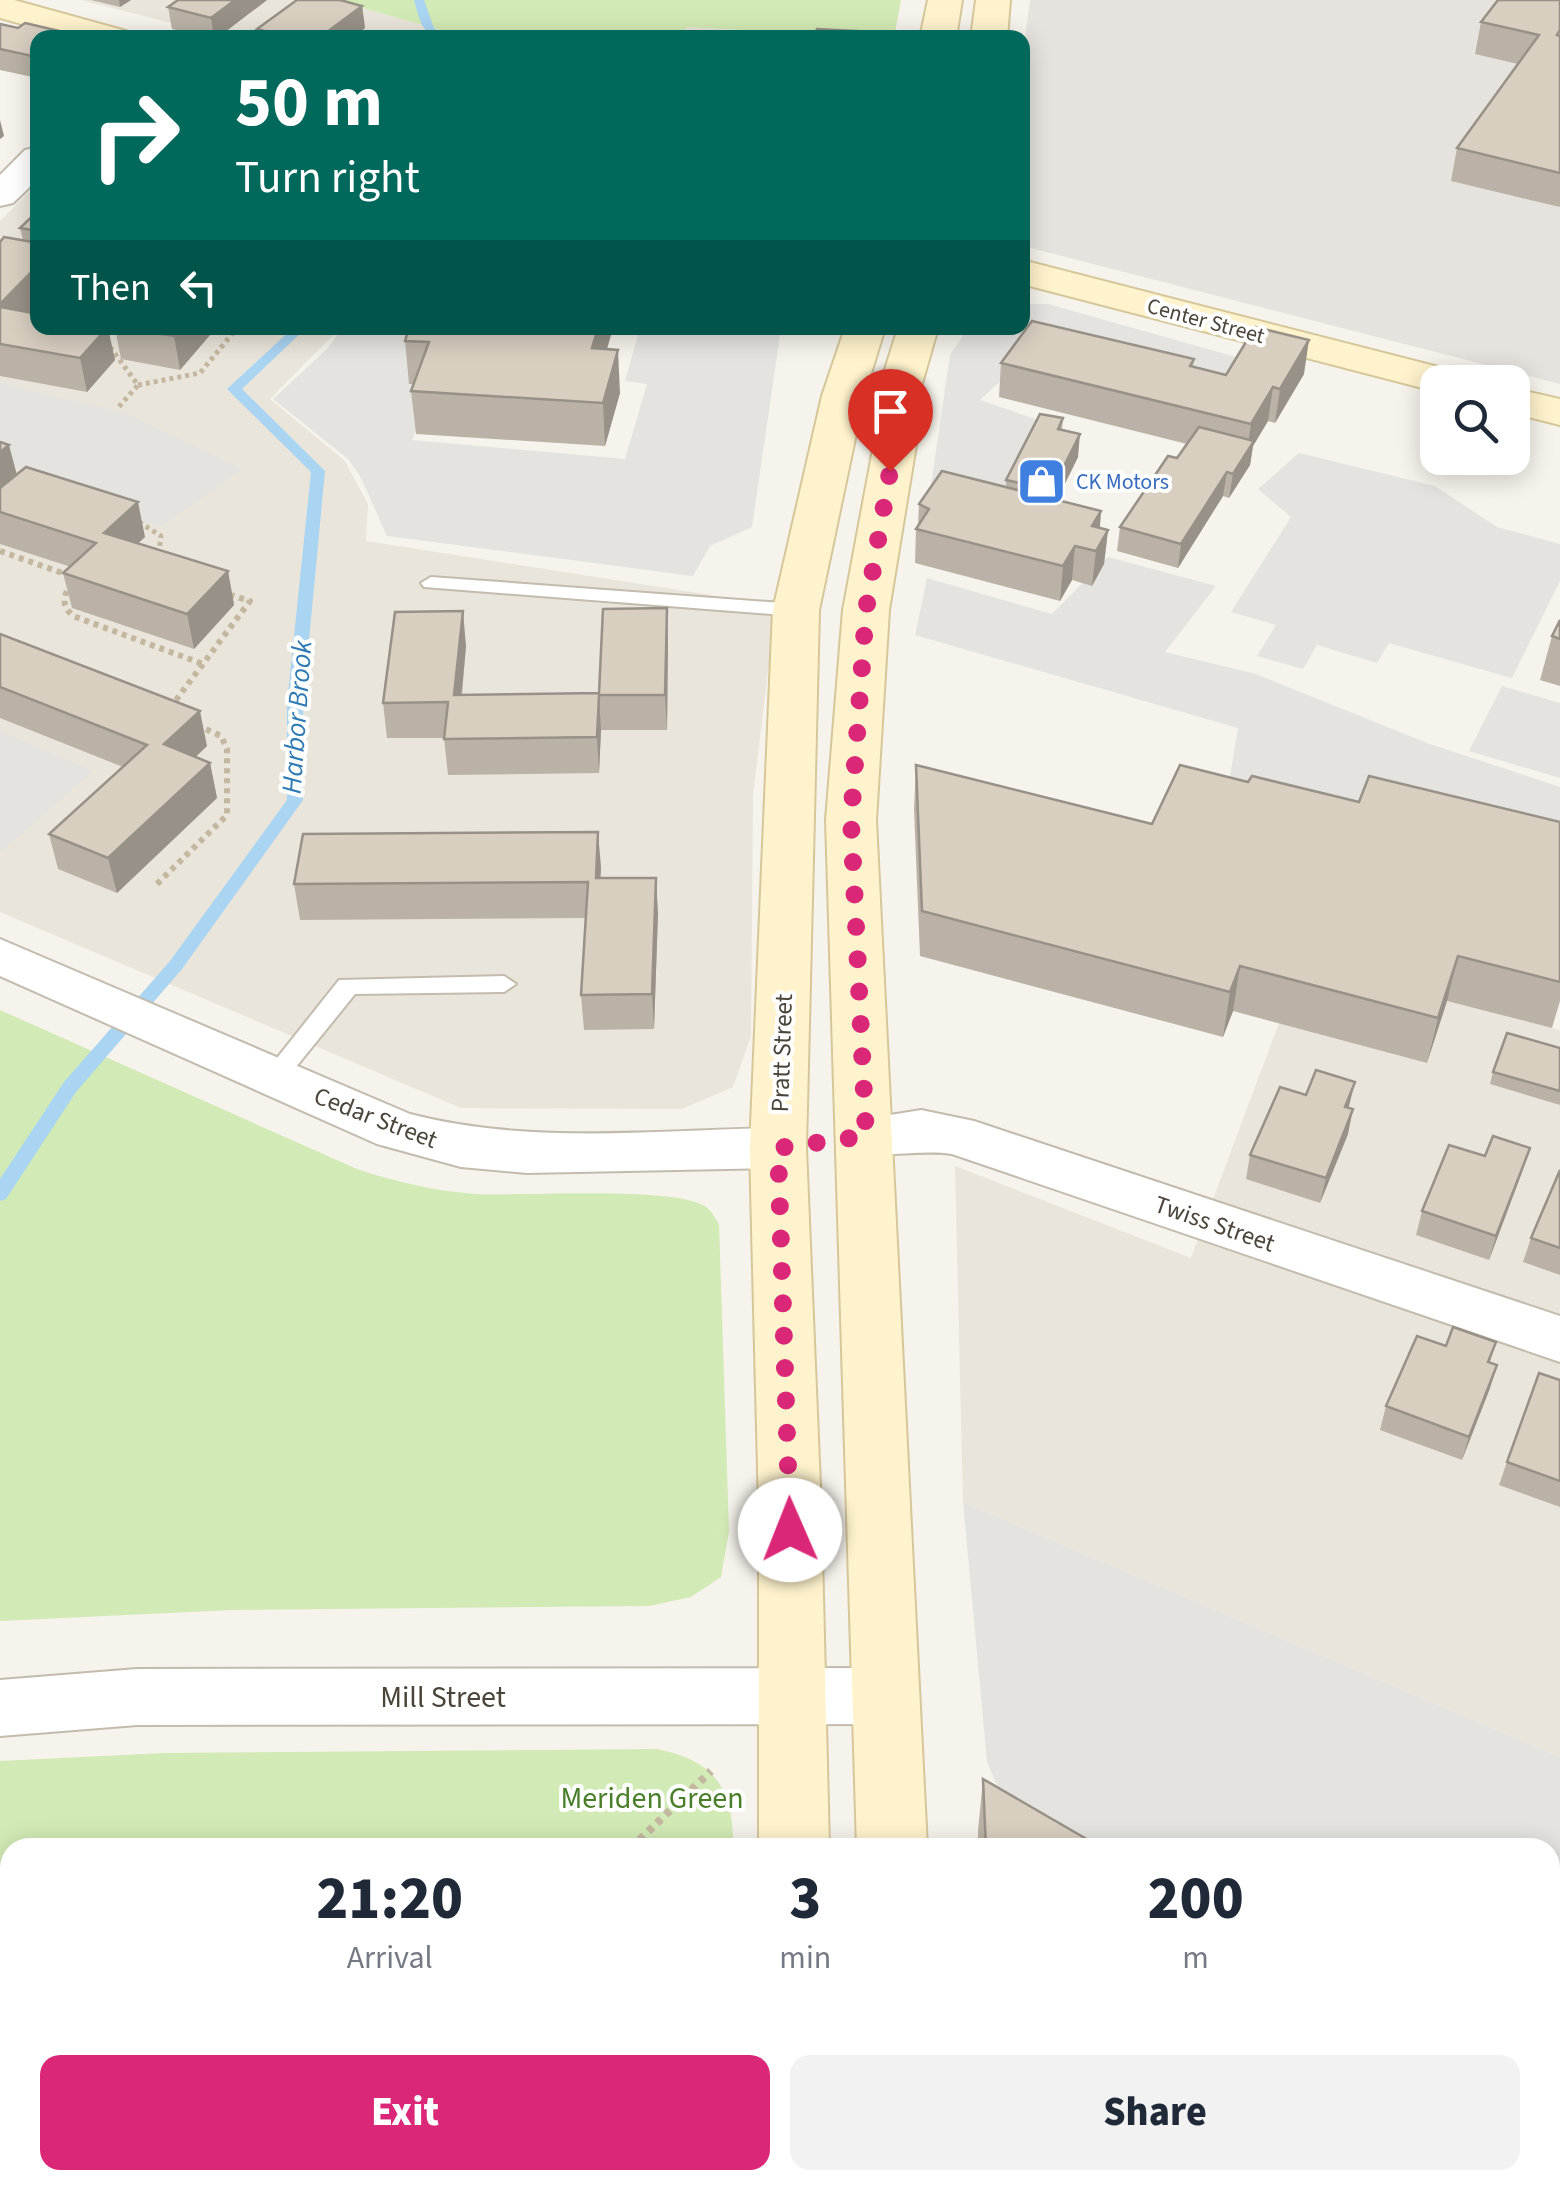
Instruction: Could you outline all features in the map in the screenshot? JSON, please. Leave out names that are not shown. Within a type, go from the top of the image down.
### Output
[{"type":"street","points":[[939,30],[945,0]]},
{"type":"street","points":[[990,30],[993,0]]},
{"type":"street","points":[[0,6],[86,30]]},
{"type":"street","points":[[0,195],[30,166]]},
{"type":"street","name":"Center Street","points":[[1030,274],[1420,375]]},
{"type":"street","name":"Pratt Street","points":[[794,1838],[778,1148],[796,610],[843,396],[863,335]]},
{"type":"street","points":[[892,1838],[851,820],[866,610],[897,433],[896,402],[916,335]]},
{"type":"street","points":[[1530,404],[1560,412]]},
{"type":"street","name":"Cedar Street","points":[[21,966],[396,1130],[461,1148],[527,1153],[778,1148]]},
{"type":"street","name":"Twiss Street","points":[[866,1136],[921,1130],[955,1135],[1560,1340]]},
{"type":"street","points":[[778,1148],[866,1136]]},
{"type":"street","name":"Mill Street","points":[[0,1708],[137,1697],[886,1696]]},
{"type":"lane","points":[[432,583],[796,610]]},
{"type":"lane","points":[[274,1077],[348,986],[504,984]]},
{"type":"path","points":[[117,409],[138,385],[200,374],[231,335]]},
{"type":"path","points":[[106,340],[138,385]]},
{"type":"path","points":[[139,522],[153,529],[162,542],[161,550],[144,567]]},
{"type":"path","points":[[0,551],[74,577],[63,598],[65,609],[73,616],[203,664]]},
{"type":"path","points":[[166,714],[250,601],[214,590]]},
{"type":"path","points":[[157,884],[227,815],[227,750],[221,736],[185,721]]},
{"type":"path","points":[[642,1838],[712,1771]]},
{"type":"shaded area","points":[[81,0],[334,0],[441,30],[199,30]]},
{"type":"shaded area","points":[[1030,0],[1560,0],[1560,384],[1530,376],[1530,365],[1486,365],[1030,248],[1030,30],[1026,30]]},
{"type":"shaded area","points":[[686,27],[738,30],[685,30]]},
{"type":"shaded area","points":[[30,191],[30,335],[333,335],[270,399],[344,460],[368,504],[366,541],[776,605],[753,796],[751,1036],[733,1087],[682,1109],[461,1108],[0,912],[0,221]]},
{"type":"shaded area","points":[[1030,304],[1048,304],[1250,361],[1218,398],[1029,355],[980,400],[1038,420],[999,521],[929,499],[950,355],[963,335],[1030,335]]},
{"type":"shaded area","points":[[337,335],[427,335],[410,383],[434,385],[412,440],[625,459],[647,384],[625,381],[638,335],[780,335],[752,527],[710,546],[693,576],[387,536],[360,476],[348,459],[273,399]]},
{"type":"shaded area","points":[[0,383],[125,413],[243,469],[160,527],[50,492],[23,470],[0,463]]},
{"type":"shaded area","points":[[1299,453],[1435,486],[1497,527],[1560,544],[1560,581],[1512,678],[1389,643],[1377,663],[1317,645],[1303,669],[1257,656],[1276,625],[1231,612],[1291,517],[1258,489]]},
{"type":"shaded area","points":[[1108,557],[1216,586],[1165,652],[1256,674],[1427,743],[1560,787],[1560,854],[1225,807],[1238,728],[915,635],[927,578],[1052,614]]},
{"type":"shaded area","points":[[1502,686],[1560,703],[1560,778],[1469,751]]},
{"type":"shaded area","points":[[0,731],[93,771],[1,852],[0,851]]},
{"type":"shaded area","points":[[1447,1001],[1560,1030],[1560,1757],[963,1502],[955,1166],[1191,1258],[1279,1023],[1427,1063]]},
{"type":"shaded area","points":[[963,1502],[1560,1757],[1560,1838],[1020,1838],[987,1762]]},
{"type":"green space","points":[[334,0],[901,0],[895,30],[441,30]]},
{"type":"green space","points":[[0,1010],[357,1169],[386,1178],[461,1193],[630,1194],[687,1200],[705,1206],[719,1224],[729,1531],[721,1577],[691,1597],[649,1606],[232,1610],[0,1621]]},
{"type":"green space","name":"Meriden Green","points":[[657,1749],[693,1761],[717,1780],[730,1808],[733,1838],[0,1838],[0,1761],[164,1753]]},
{"type":"building","points":[[178,0],[235,0],[211,18],[168,7]]},
{"type":"building","points":[[297,0],[340,0],[362,6],[330,30],[257,29]]},
{"type":"building","points":[[1498,0],[1560,0],[1560,173],[1457,148],[1539,35],[1481,22]]},
{"type":"building","points":[[25,23],[55,30],[30,30],[30,56],[0,49],[0,24],[18,28]]},
{"type":"building","points":[[4,237],[30,242],[30,273],[0,304],[0,242]]},
{"type":"building","points":[[0,307],[30,313],[30,335],[101,335],[80,358],[0,344]]},
{"type":"building","points":[[1032,321],[1194,359],[1190,366],[1226,375],[1255,327],[1309,340],[1280,389],[1273,387],[1251,424],[1001,363],[1022,335],[1030,335]]},
{"type":"building","points":[[407,335],[596,335],[592,348],[618,350],[603,403],[411,391],[429,342],[405,341]]},
{"type":"building","points":[[1040,414],[1063,418],[1058,429],[1080,434],[1054,486],[1043,496],[1018,490],[1021,483],[1006,480]]},
{"type":"building","points":[[1199,427],[1254,441],[1233,474],[1227,472],[1181,544],[1120,527],[1168,456],[1177,458]]},
{"type":"building","points":[[26,467],[138,502],[104,533],[228,571],[187,614],[63,573],[96,543],[0,512],[0,488]]},
{"type":"building","points":[[942,471],[1101,511],[1092,526],[1108,530],[1096,551],[1075,546],[1063,566],[916,529],[929,509],[919,504]]},
{"type":"building","points":[[667,608],[665,695],[599,695],[597,737],[444,739],[448,702],[383,703],[395,612],[463,611],[454,695],[599,693],[603,609]]},
{"type":"building","points":[[1560,620],[1560,639],[1552,636]]},
{"type":"building","points":[[0,634],[200,711],[164,744],[210,763],[108,858],[49,834],[147,745],[0,687]]},
{"type":"building","points":[[916,765],[1152,824],[1180,765],[1248,782],[1252,776],[1359,802],[1369,776],[1560,822],[1560,982],[1458,956],[1438,1018],[1240,966],[1230,992],[922,911]]},
{"type":"building","points":[[598,832],[596,878],[656,878],[652,994],[581,995],[588,882],[294,884],[303,834]]},
{"type":"building","points":[[1507,1033],[1560,1048],[1560,1091],[1493,1072]]},
{"type":"building","points":[[1316,1070],[1355,1082],[1345,1107],[1353,1109],[1326,1178],[1250,1155],[1280,1087],[1306,1095]]},
{"type":"building","points":[[1493,1136],[1530,1148],[1496,1236],[1422,1211],[1449,1145],[1485,1156]]},
{"type":"building","points":[[1560,1170],[1560,1248],[1531,1238]]},
{"type":"building","points":[[1453,1327],[1496,1342],[1488,1362],[1497,1365],[1469,1437],[1386,1406],[1417,1336],[1446,1346]]},
{"type":"building","points":[[1539,1373],[1560,1380],[1560,1481],[1507,1462]]},
{"type":"building","points":[[983,1779],[1085,1838],[986,1838]]},
{"type":"waterway","name":"Harbor Brook","points":[[419,0],[430,30]]},
{"type":"waterway","name":"Harbor Brook","points":[[0,1194],[70,1087],[176,965],[295,800],[295,704],[318,471],[234,389],[292,335]]},
{"type":"place","name":"CK Motors","points":[[1041,481]]},
{"type":"route","points":[[790,1530],[778,1148],[866,1136],[851,820],[866,610],[890,471]]}]
